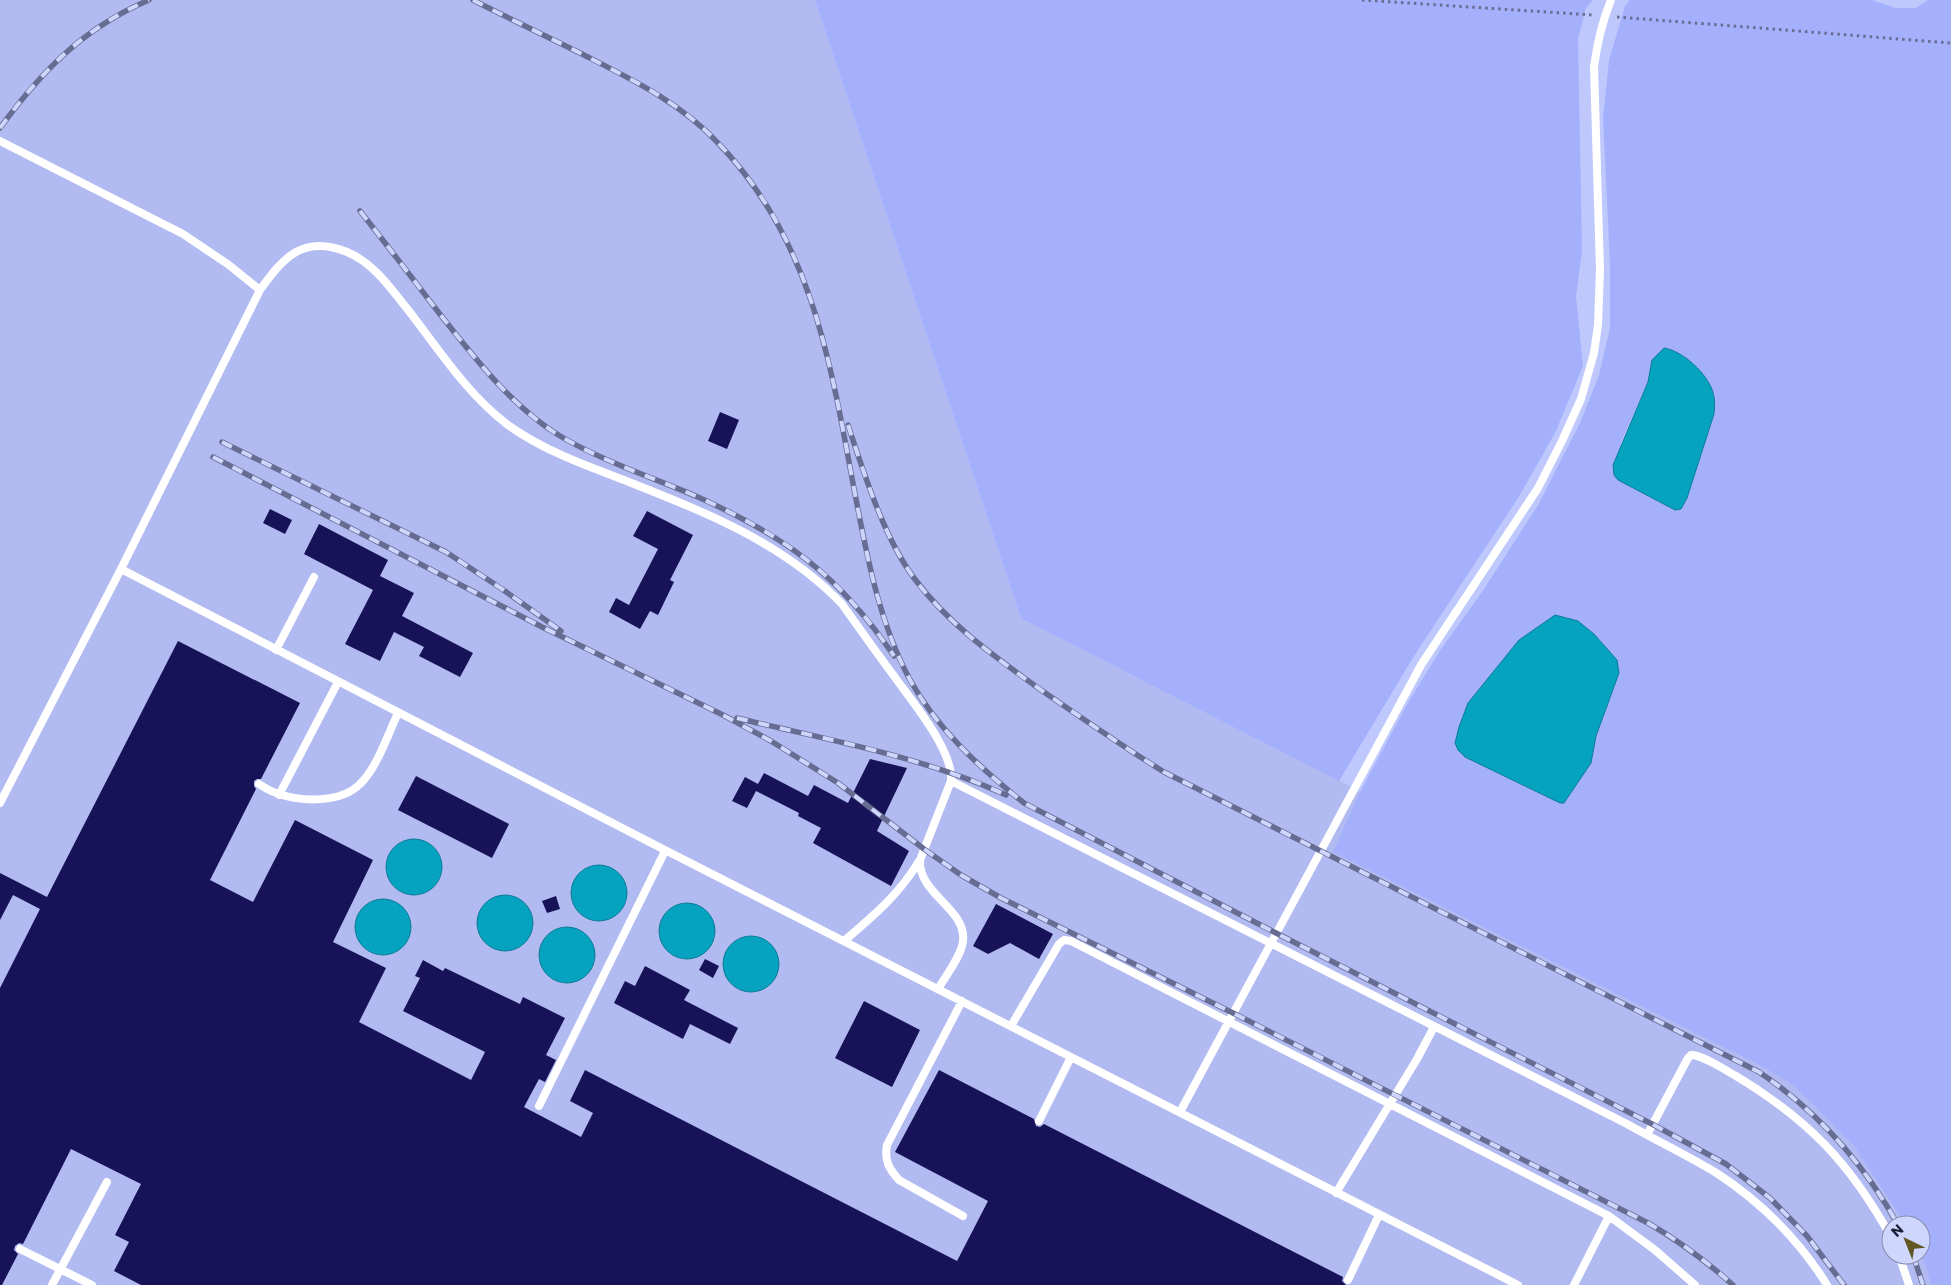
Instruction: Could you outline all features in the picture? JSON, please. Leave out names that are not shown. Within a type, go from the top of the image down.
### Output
[{"type":"lane","points":[[1180,1112],[1421,665],[1538,488],[1562,441],[1580,399],[1592,360],[1598,325],[1600,270],[1594,67],[1596,48],[1604,16],[1611,0]]},
{"type":"lane","points":[[0,141],[189,238],[229,265],[260,290]]},
{"type":"lane","points":[[0,803],[121,569],[260,290],[273,272],[290,254],[300,249],[331,246],[361,259],[386,283],[478,397],[507,424],[529,439],[567,458],[682,503],[746,534],[784,555],[808,573],[842,604],[927,722],[950,764],[952,772],[951,781],[920,860],[906,882],[893,897],[844,941]]},
{"type":"lane","points":[[121,569],[665,851],[1518,1285]]},
{"type":"lane","points":[[276,650],[314,577]]},
{"type":"lane","points":[[279,794],[338,682]]},
{"type":"lane","points":[[259,784],[279,794],[315,799],[329,798],[350,791],[360,785],[369,773],[398,713]]},
{"type":"lane","points":[[951,781],[1647,1135],[1718,1175],[1743,1192],[1768,1213],[1820,1272],[1827,1285]]},
{"type":"lane","points":[[539,1106],[665,851]]},
{"type":"lane","points":[[920,860],[919,870],[926,883],[958,920],[963,930],[964,941],[962,949],[938,989]]},
{"type":"lane","points":[[1011,1026],[1059,944],[1064,940],[1071,941],[1609,1216],[1655,1250],[1695,1285]]},
{"type":"lane","points":[[962,1001],[886,1145],[885,1154],[891,1171],[898,1180],[964,1216]]},
{"type":"lane","points":[[1336,1193],[1388,1104],[1417,1059],[1434,1027]]},
{"type":"lane","points":[[1647,1135],[1688,1058],[1691,1055],[1698,1057],[1768,1095],[1818,1136],[1840,1159],[1860,1185],[1881,1220]]},
{"type":"lane","points":[[1039,1121],[1071,1057]]},
{"type":"lane","points":[[52,1285],[106,1182]]},
{"type":"lane","points":[[1348,1280],[1379,1215]]},
{"type":"lane","points":[[1574,1285],[1609,1216]]},
{"type":"lane","points":[[20,1249],[92,1285]]},
{"type":"lane","points":[[1902,1265],[1909,1285]]},
{"type":"path","points":[[1362,0],[1604,16],[1951,43]]},
{"type":"shaded area","points":[[0,0],[815,0],[1021,618],[1951,1093],[1951,1285],[0,1285]]},
{"type":"shaded area","points":[[815,0],[1593,0],[1586,8],[1578,39],[1582,251],[1576,296],[1583,366],[1556,431],[1520,495],[1414,656],[1339,781],[1021,618]]},
{"type":"shaded area","points":[[1630,0],[1872,0],[1895,8],[1916,8],[1928,0],[1951,0],[1951,1285],[1931,1285],[1925,1265],[1931,1265],[1931,1215],[1899,1215],[1855,1147],[1790,1083],[1756,1063],[1333,852],[1360,792],[1409,701],[1441,649],[1482,592],[1538,505],[1580,423],[1599,375],[1610,328],[1610,263],[1603,118],[1609,60],[1625,6]],"holes":[[[1681,354],[1701,373],[1713,395],[1714,414],[1687,498],[1675,510],[1618,480],[1621,442],[1648,382],[1652,360]],[[1555,615],[1578,621],[1594,634],[1617,660],[1619,673],[1596,736],[1591,763],[1564,803],[1465,757],[1456,743],[1459,727],[1519,640]]]},
{"type":"shaded area","points":[[1664,348],[1685,357],[1703,374],[1711,387],[1714,400],[1714,414],[1687,498],[1681,509],[1675,510],[1618,480],[1614,475],[1613,465],[1648,382],[1652,360]]},
{"type":"shaded area","points":[[1555,615],[1578,621],[1594,634],[1617,660],[1619,673],[1596,736],[1591,763],[1564,803],[1560,803],[1465,757],[1458,750],[1455,743],[1468,703],[1519,640]]},
{"type":"shaded area","points":[[414,839],[425,841],[434,847],[440,856],[442,867],[440,878],[434,887],[425,893],[414,895],[403,893],[394,887],[388,878],[386,867],[388,856],[394,847],[403,841]]},
{"type":"shaded area","points":[[599,865],[610,867],[619,873],[625,882],[627,893],[625,904],[619,913],[610,919],[599,921],[588,919],[579,913],[573,904],[571,893],[573,882],[579,873],[588,867]]},
{"type":"shaded area","points":[[505,895],[516,897],[525,903],[531,912],[533,923],[531,934],[525,943],[516,949],[505,951],[494,949],[485,943],[479,934],[477,923],[479,912],[485,903],[494,897]]},
{"type":"shaded area","points":[[383,899],[394,901],[403,907],[409,916],[411,927],[409,938],[403,947],[394,953],[383,955],[372,953],[363,947],[357,938],[355,927],[357,916],[363,907],[372,901]]},
{"type":"shaded area","points":[[687,903],[698,905],[707,911],[713,920],[715,931],[713,942],[707,951],[698,957],[687,959],[676,957],[667,951],[661,942],[659,931],[661,920],[667,911],[676,905]]},
{"type":"shaded area","points":[[567,927],[578,929],[587,935],[593,944],[595,955],[593,966],[587,975],[578,981],[567,983],[556,981],[547,975],[541,966],[539,955],[541,944],[547,935],[556,929]]},
{"type":"shaded area","points":[[751,936],[762,938],[771,944],[777,953],[779,964],[777,975],[771,984],[762,990],[751,992],[740,990],[731,984],[725,975],[723,964],[725,953],[731,944],[740,938]]},
{"type":"building","points":[[720,412],[739,420],[727,449],[708,441]]},
{"type":"building","points":[[270,509],[292,520],[285,534],[263,523]]},
{"type":"building","points":[[647,511],[693,535],[670,580],[674,582],[658,615],[650,611],[640,629],[609,612],[616,598],[629,605],[658,549],[633,536]]},
{"type":"building","points":[[319,524],[388,560],[380,576],[414,593],[402,616],[473,653],[460,677],[419,656],[424,647],[394,632],[380,661],[345,644],[373,590],[304,554]]},
{"type":"building","points":[[178,641],[300,703],[261,779],[254,781],[256,789],[210,880],[253,902],[295,820],[373,860],[333,942],[386,968],[359,1022],[471,1080],[485,1052],[403,1011],[420,978],[415,976],[423,960],[443,971],[445,968],[520,1004],[523,997],[565,1018],[546,1055],[556,1060],[545,1082],[539,1079],[524,1107],[581,1137],[593,1113],[570,1101],[585,1070],[957,1261],[988,1201],[895,1152],[939,1070],[1034,1119],[1036,1126],[1040,1127],[1044,1124],[1343,1277],[1342,1281],[1346,1285],[141,1285],[114,1271],[129,1242],[115,1235],[141,1184],[71,1149],[23,1244],[19,1243],[15,1246],[14,1250],[18,1254],[2,1285],[0,1285],[0,988],[40,909],[13,895],[0,920],[0,873],[47,897]]},
{"type":"building","points":[[870,759],[907,768],[877,831],[909,851],[891,886],[813,843],[821,828],[798,816],[799,813],[756,791],[747,808],[732,801],[745,777],[758,784],[764,773],[808,796],[814,785],[848,803]]},
{"type":"building","points":[[416,776],[509,824],[492,858],[398,810]]},
{"type":"building","points":[[556,896],[560,909],[547,913],[542,901]]},
{"type":"building","points":[[996,904],[1053,934],[1039,959],[1010,943],[988,954],[973,946]]},
{"type":"building","points":[[705,959],[719,966],[713,978],[699,970]]},
{"type":"building","points":[[645,966],[690,990],[684,1000],[738,1028],[730,1044],[690,1024],[683,1039],[614,1003],[625,981],[635,986]]},
{"type":"building","points":[[864,1001],[920,1030],[892,1087],[835,1058]]},
{"type":"railway","points":[[0,128],[31,88],[65,54],[104,24],[125,11],[149,0]]},
{"type":"railway","points":[[473,0],[617,72],[671,103],[703,128],[750,181],[776,221],[797,263],[813,307],[837,399],[869,565],[890,634],[909,678],[932,714],[960,746],[991,776],[1024,803],[1652,1124],[1726,1164],[1770,1198],[1807,1236],[1844,1285]]},
{"type":"railway","points":[[360,211],[466,347],[494,380],[525,410],[542,424],[577,445],[698,497],[758,527],[784,544],[808,561],[853,603],[894,656]]},
{"type":"railway","points":[[848,425],[884,525],[903,562],[927,595],[957,625],[990,652],[1041,690],[1164,772],[1759,1072],[1820,1121],[1854,1160],[1892,1215]]},
{"type":"railway","points":[[222,442],[446,552],[561,631]]},
{"type":"railway","points":[[213,457],[542,627],[723,715],[771,741],[838,783],[961,875],[1001,898],[1648,1223],[1692,1252],[1733,1285]]},
{"type":"railway","points":[[737,718],[908,759],[974,781],[1006,795]]},
{"type":"railway","points":[[1916,1265],[1923,1285]]}]
